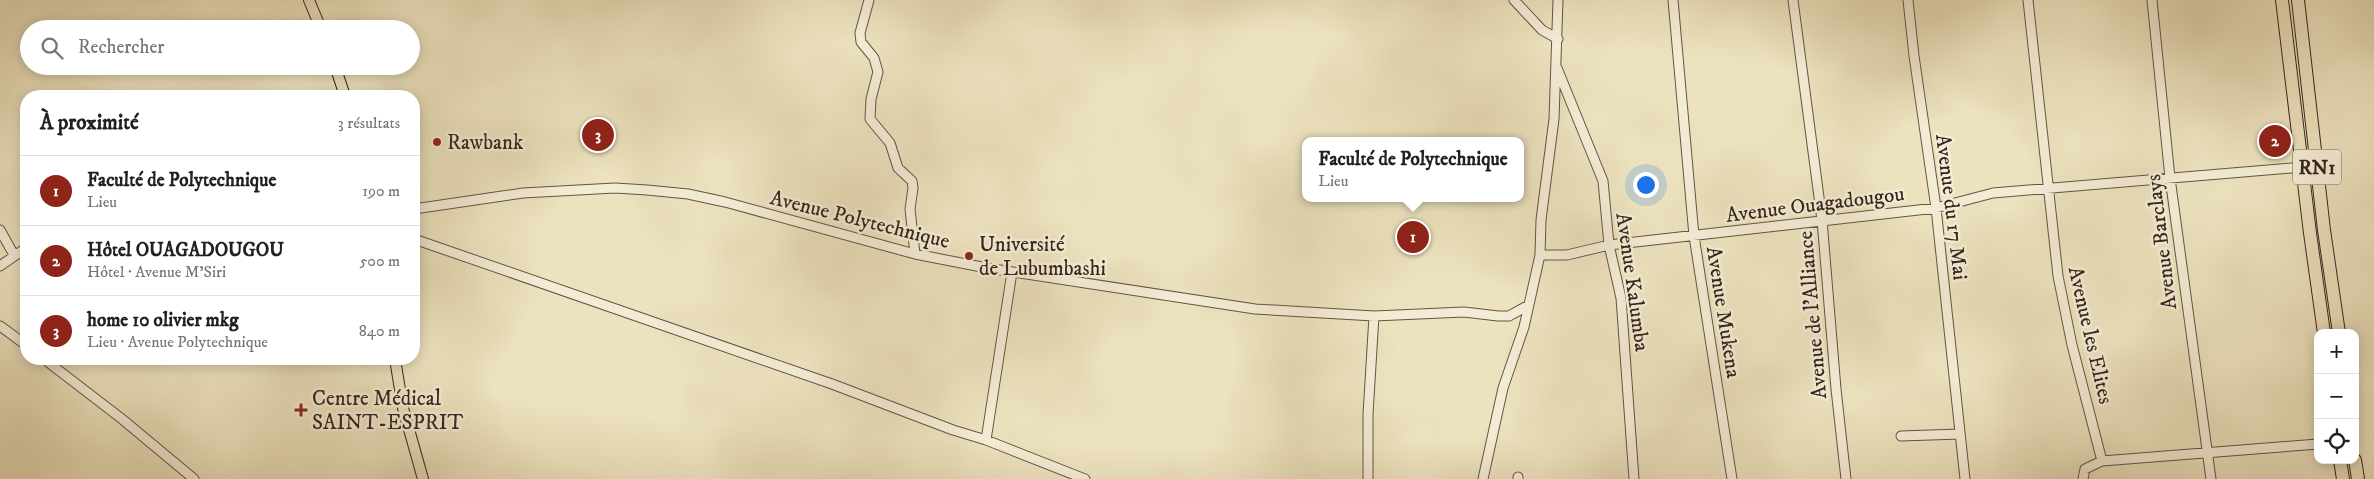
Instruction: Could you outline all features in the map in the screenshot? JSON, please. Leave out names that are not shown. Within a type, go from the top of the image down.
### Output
[{"type":"highway","name":"RN1","points":[[2282,0],[2323,329]]},
{"type":"highway","name":"RN1","points":[[2298,0],[2324,230],[2338,329]]},
{"type":"highway","points":[[2302,162],[2316,157]]},
{"type":"highway","points":[[2341,464],[2343,479]]},
{"type":"highway","points":[[2356,464],[2358,479]]},
{"type":"main road","points":[[309,0],[317,20]]},
{"type":"main road","points":[[338,75],[343,90]]},
{"type":"main road","points":[[396,365],[403,408],[423,479]]},
{"type":"street","points":[[869,0],[860,33],[861,42],[874,58],[878,72],[871,99],[870,119],[890,143],[898,168],[912,181],[910,209],[915,254]]},
{"type":"street","points":[[1514,0],[1542,30],[1558,39]]},
{"type":"street","points":[[1483,479],[1503,388],[1529,305],[1540,255],[1541,220],[1553,134],[1557,68],[1558,0]]},
{"type":"street","name":"Avenue Mukena","points":[[1673,0],[1694,236],[1732,479]]},
{"type":"street","name":"Avenue de l'Alliance","points":[[1793,0],[1822,220],[1836,389],[1846,479]]},
{"type":"street","name":"Avenue du 17 Mai","points":[[1908,0],[1914,56],[1936,208],[1965,479]]},
{"type":"street","name":"Avenue les Elites","points":[[2028,0],[2058,276],[2072,346],[2102,461]]},
{"type":"street","name":"Avenue Barclays","points":[[2152,0],[2170,178],[2210,479]]},
{"type":"street","name":"Avenue Kalumba","points":[[1557,68],[1603,181],[1609,245],[1621,298],[1634,479]]},
{"type":"street","name":"Avenue Ouagadougou","points":[[1540,255],[1567,255],[1609,245],[1936,208],[1993,193],[2170,178],[2302,162]]},
{"type":"street","name":"Avenue Polytechnique","points":[[420,207],[524,193],[615,188],[688,194],[725,202],[915,254],[1012,272],[1255,309],[1374,316]]},
{"type":"street","points":[[0,230],[14,255]]},
{"type":"street","points":[[420,241],[676,329],[953,430],[986,440],[1085,479]]},
{"type":"street","points":[[0,266],[20,252]]},
{"type":"street","points":[[986,440],[1012,272]]},
{"type":"street","points":[[1368,479],[1368,414],[1374,316],[1464,312],[1509,316],[1529,305]]},
{"type":"street","points":[[0,326],[20,341]]},
{"type":"street","points":[[52,365],[122,419],[194,479]]},
{"type":"street","points":[[1901,436],[1960,434]]},
{"type":"street","points":[[2083,479],[2085,469],[2102,461],[2314,444]]},
{"type":"place","name":"home 10 olivier mkg","points":[[598,135]]},
{"type":"place","name":"Hôtel OUAGADOUGOU","points":[[2275,141]]},
{"type":"place","name":"Rawbank","points":[[437,142]]},
{"type":"place","name":"Faculté de Polytechnique","points":[[1413,237]]},
{"type":"place","name":"Université de Lubumbashi","points":[[969,256]]},
{"type":"place","name":"Centre Médical SAINT-ESPRIT","points":[[301,410]]}]
